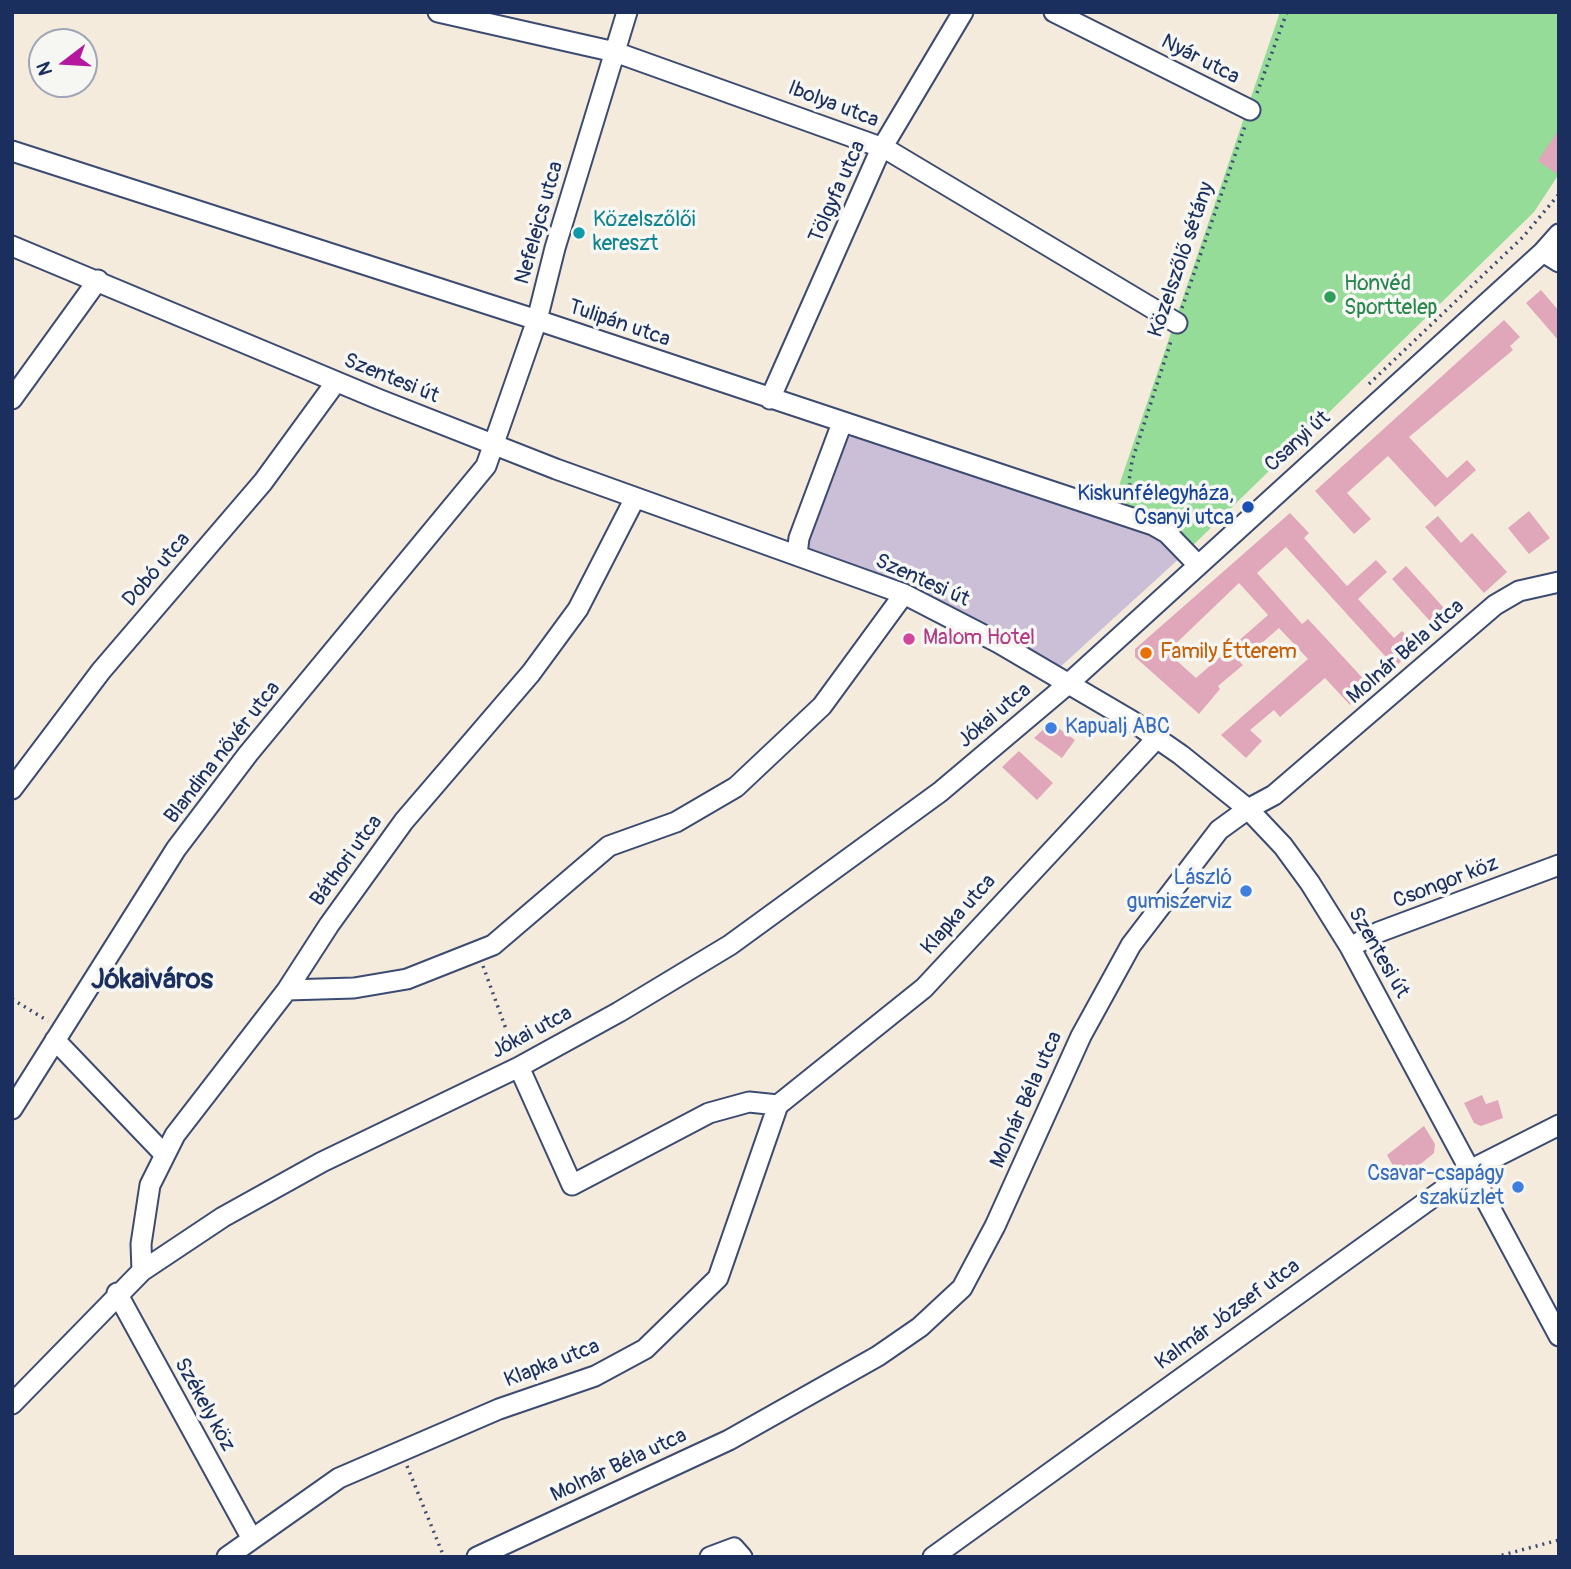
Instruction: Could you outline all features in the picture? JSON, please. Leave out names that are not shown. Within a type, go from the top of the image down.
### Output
[{"type":"street","name":"Ibolya utca","points":[[438,12],[615,52],[883,148],[1177,323]]},
{"type":"street","name":"Nefelejcs utca","points":[[496,445],[537,320],[555,248],[627,12]]},
{"type":"street","name":"Tölgyfa utca","points":[[770,399],[883,148],[963,12]]},
{"type":"street","name":"Nyár utca","points":[[1054,12],[1251,110]]},
{"type":"street","name":"Tulipán utca","points":[[12,151],[537,320],[1139,521],[1167,533],[1198,565]]},
{"type":"street","name":"Csanyi út","points":[[1068,684],[1198,565],[1551,257],[1559,234]]},
{"type":"street","name":"Szentesi út","points":[[12,246],[337,382],[496,445],[635,498],[904,594],[999,643],[1157,738],[1248,809],[1290,855],[1350,947],[1472,1169],[1559,1336]]},
{"type":"street","points":[[12,399],[98,280]]},
{"type":"street","name":"Dobó utca","points":[[12,789],[101,671],[263,482],[337,382]]},
{"type":"street","points":[[797,554],[799,538],[842,423]]},
{"type":"street","name":"Blandina nővér utca","points":[[12,1110],[176,849],[248,754],[486,466],[496,445]]},
{"type":"street","name":"Báthori utca","points":[[142,1271],[141,1244],[149,1185],[175,1135],[287,989],[329,925],[404,821],[531,673],[578,609],[635,498]]},
{"type":"street","name":"Molnár Béla utca","points":[[477,1557],[729,1440],[878,1356],[920,1327],[962,1288],[995,1226],[1081,1035],[1131,945],[1220,830],[1248,809],[1274,795],[1495,606],[1519,591],[1559,582]]},
{"type":"street","points":[[287,989],[354,988],[407,979],[493,945],[609,846],[676,822],[736,787],[822,706],[904,594]]},
{"type":"street","name":"Jókai utca","points":[[12,1404],[117,1293],[142,1271],[223,1217],[322,1162],[520,1067],[619,1012],[730,945],[940,792],[1068,684]]},
{"type":"street","name":"Klapka utca","points":[[227,1557],[339,1478],[499,1409],[595,1376],[645,1349],[718,1278],[778,1105],[924,988],[1157,738]]},
{"type":"street","name":"Csongor köz","points":[[1350,947],[1379,932],[1559,865]]},
{"type":"street","points":[[58,1035],[165,1156]]},
{"type":"street","points":[[520,1067],[572,1185],[709,1113],[749,1102],[778,1105]]},
{"type":"street","name":"Kalmár József utca","points":[[933,1557],[1472,1169],[1559,1125]]},
{"type":"street","name":"Székely köz","points":[[117,1293],[252,1539]]},
{"type":"street","points":[[710,1557],[734,1548],[742,1557]]},
{"type":"path","name":"Közelszőlő sétány","points":[[1139,521],[1129,481],[1132,461],[1177,323],[1287,12]]},
{"type":"path","points":[[477,951],[520,1067]]},
{"type":"path","points":[[12,999],[58,1035]]},
{"type":"path","points":[[401,1451],[444,1557]]},
{"type":"path","points":[[1495,1557],[1559,1540]]},
{"type":"shaded area","points":[[846,428],[1146,528],[1182,556],[1058,669],[802,553]]},
{"type":"green space","name":"Honvéd Sporttelep","points":[[1280,12],[1559,12],[1559,174],[1534,212],[1182,556],[1164,536],[1109,515]]},
{"type":"building","points":[[1559,129],[1559,175],[1538,161]]},
{"type":"building","points":[[1541,290],[1559,311],[1559,341],[1526,303]]},
{"type":"building","points":[[1504,320],[1520,337],[1510,346],[1513,350],[1409,437],[1447,478],[1467,460],[1476,470],[1435,507],[1388,456],[1347,493],[1371,519],[1354,534],[1315,491]]},
{"type":"building","points":[[1529,511],[1550,538],[1529,554],[1508,528]]},
{"type":"building","points":[[1290,513],[1309,533],[1304,538],[1347,586],[1376,560],[1387,572],[1358,599],[1394,638],[1402,631],[1417,647],[1395,667],[1286,547],[1257,573],[1302,624],[1308,619],[1370,686],[1350,705],[1325,678],[1280,717],[1274,710],[1250,730],[1262,741],[1246,758],[1221,735],[1308,659],[1279,628],[1240,662],[1243,665],[1218,686],[1220,689],[1199,714],[1135,657],[1135,649]],"holes":[[[1239,583],[1268,615],[1196,678],[1167,652]]]},
{"type":"building","points":[[1438,516],[1461,543],[1472,533],[1507,572],[1484,593],[1425,527]]},
{"type":"building","points":[[1406,566],[1453,618],[1439,631],[1392,579]]},
{"type":"building","points":[[1048,725],[1054,725],[1075,740],[1062,758],[1034,738]]},
{"type":"building","points":[[1019,751],[1053,783],[1037,800],[1002,767]]},
{"type":"building","points":[[1482,1095],[1486,1104],[1498,1100],[1503,1118],[1481,1126],[1474,1123],[1464,1103]]},
{"type":"building","points":[[1424,1126],[1435,1144],[1434,1153],[1401,1180],[1387,1155]]},
{"type":"place","name":"Közelszőlői kereszt","points":[[579,233]]},
{"type":"place","name":"Honvéd Sporttelep","points":[[1330,297]]},
{"type":"place","name":"Kiskunfélegyháza, Csanyi utca","points":[[1248,507]]},
{"type":"place","name":"Malom Hotel","points":[[909,639]]},
{"type":"place","name":"Family Étterem","points":[[1146,653]]},
{"type":"place","name":"Kapualj ABC","points":[[1051,728]]},
{"type":"place","name":"László gumiszerviz","points":[[1246,891]]},
{"type":"place","name":"Csavar-csapágy szaküzlet","points":[[1518,1187]]},
{"type":"district","name":"Jókaiváros","points":[[152,981]]}]
